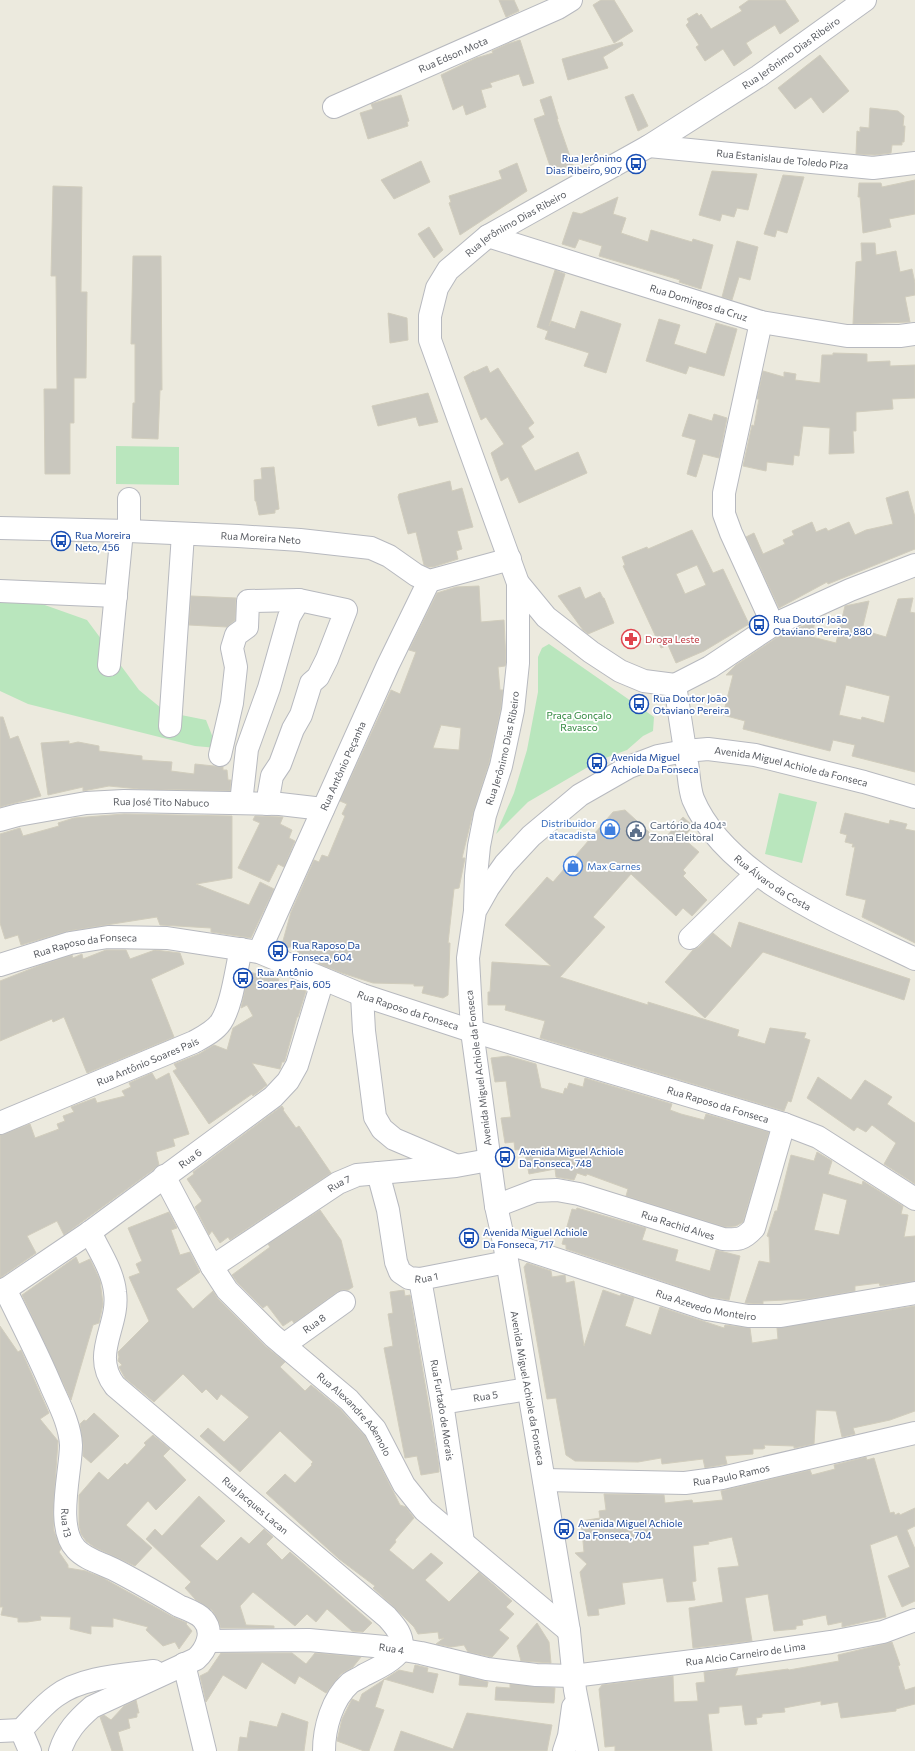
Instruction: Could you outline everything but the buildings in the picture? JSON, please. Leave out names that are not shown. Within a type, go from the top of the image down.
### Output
[{"type":"street","name":"Rua Edson Mota","points":[[334,107],[558,8],[571,0]]},
{"type":"street","name":"Rua Jerônimo Dias Ribeiro","points":[[475,911],[479,846],[485,816],[501,766],[513,710],[518,663],[518,583],[430,340],[430,316],[437,288],[448,270],[488,236],[649,146],[759,76],[865,0]]},
{"type":"street","name":"Rua Estanislau de Toledo Piza","points":[[649,146],[873,168],[915,163]]},
{"type":"street","name":"Rua Domingos da Cruz","points":[[488,236],[761,322],[847,336],[900,336],[915,334]]},
{"type":"street","points":[[761,322],[724,493],[724,514],[731,533],[773,625]]},
{"type":"street","points":[[109,665],[116,596],[129,499]]},
{"type":"street","name":"Rua Moreira Neto","points":[[0,528],[125,531],[300,540],[371,548],[389,556],[416,575],[429,581]]},
{"type":"street","points":[[170,726],[183,534]]},
{"type":"street","points":[[429,581],[510,559]]},
{"type":"street","points":[[675,685],[710,667],[773,625],[850,590],[911,571]]},
{"type":"street","name":"Rua Antônio Peçanha","points":[[250,951],[323,809],[395,651],[429,581]]},
{"type":"street","name":"Rua Jerônimo Dias Ribeiro","points":[[518,583],[546,617],[591,652],[620,671],[644,681],[675,685]]},
{"type":"street","points":[[0,590],[116,596]]},
{"type":"street","points":[[241,803],[247,749],[269,688],[289,617],[299,600]]},
{"type":"street","points":[[220,755],[232,704],[236,667],[232,648],[236,635],[247,627],[248,601],[299,600],[346,610],[327,659],[318,677],[311,683],[280,764],[272,776],[267,804]]},
{"type":"street","name":"Rua Álvaro da Costa","points":[[675,685],[692,798],[704,821],[724,845],[756,874],[792,897],[915,959]]},
{"type":"street","name":"Avenida Miguel Achiole da Fonseca","points":[[586,1751],[574,1683],[570,1631],[489,1160],[472,1031],[468,958],[475,911],[504,864],[531,836],[580,795],[629,767],[658,756],[685,751],[708,749],[755,754],[864,782],[915,797]]},
{"type":"street","name":"Rua José Tito Nabuco","points":[[0,820],[18,815],[86,802],[124,801],[241,803],[323,809]]},
{"type":"street","points":[[690,938],[756,874]]},
{"type":"street","name":"Rua Raposo da Fonseca","points":[[0,965],[70,943],[108,937],[167,938],[250,951],[362,995],[472,1031],[784,1124],[818,1137],[915,1199]]},
{"type":"street","name":"Rua Antônio Soares Pais","points":[[0,1123],[194,1042],[210,1033],[221,1023],[228,1009],[250,951]]},
{"type":"street","name":"Rua 6","points":[[2,1291],[90,1232],[273,1097],[288,1081],[297,1065],[323,979]]},
{"type":"street","points":[[362,995],[364,1032],[375,1117],[382,1129],[394,1139],[456,1166]]},
{"type":"street","name":"Rua Rachid Alves","points":[[496,1206],[535,1191],[557,1190],[579,1194],[723,1239],[736,1240],[747,1236],[754,1228],[784,1124]]},
{"type":"street","name":"Rua 7","points":[[212,1267],[338,1183],[357,1175],[456,1166],[489,1160]]},
{"type":"street","name":"Rua 1","points":[[378,1173],[388,1210],[396,1262],[400,1272],[409,1278],[420,1279],[505,1252]]},
{"type":"street","name":"Rua Alexandre Ademolo","points":[[164,1176],[212,1267],[227,1290],[284,1345],[349,1400],[370,1423],[388,1451],[404,1485],[424,1510],[570,1631]]},
{"type":"street","name":"Rua Jacques Lacan","points":[[90,1232],[112,1278],[115,1291],[116,1304],[107,1341],[104,1365],[108,1377],[115,1386],[387,1617],[397,1628],[401,1637],[402,1649]]},
{"type":"street","name":"Rua Azevedo Monteiro","points":[[505,1252],[707,1309],[748,1316],[782,1316],[915,1293]]},
{"type":"street","name":"Rua Furtado de Morais","points":[[420,1279],[442,1402],[463,1542]]},
{"type":"street","name":"Rua 13","points":[[2,1291],[37,1352],[64,1415],[69,1432],[71,1445],[66,1487],[66,1527],[75,1549],[88,1558],[118,1572],[203,1619],[208,1630],[208,1641]]},
{"type":"street","name":"Rua 8","points":[[284,1345],[344,1302]]},
{"type":"street","name":"Rua 5","points":[[442,1402],[528,1389]]},
{"type":"street","name":"Rua Paulo Ramos","points":[[544,1480],[685,1483],[722,1478],[915,1433]]},
{"type":"street","name":"Rua Alcio Carneiro de Lima","points":[[574,1683],[733,1656],[831,1642],[883,1632],[915,1620]]},
{"type":"street","name":"Rua 4","points":[[208,1641],[309,1640],[402,1649],[487,1669],[536,1675],[574,1683]]},
{"type":"street","points":[[60,1751],[65,1736],[78,1718],[92,1707],[196,1659],[204,1652],[208,1641]]},
{"type":"street","points":[[324,1751],[324,1738],[330,1718],[340,1695],[350,1682],[385,1664],[397,1656],[402,1649]]},
{"type":"street","points":[[30,1751],[10,1730],[57,1695],[81,1683],[117,1675],[177,1667]]},
{"type":"street","points":[[177,1667],[205,1751]]},
{"type":"street","points":[[564,1751],[569,1736],[574,1683]]},
{"type":"green space","points":[[116,446],[179,447],[179,485],[116,484]]},
{"type":"green space","points":[[11,593],[87,620],[139,690],[166,712],[206,720],[217,748],[195,746],[28,704],[0,691],[0,596]]},
{"type":"green space","name":"Praça Gonçalo Ravasco","points":[[549,644],[654,717],[653,731],[643,736],[627,750],[600,760],[528,802],[496,834],[514,793],[527,750],[538,692],[538,657],[542,648]]},
{"type":"green space","points":[[779,793],[817,802],[802,863],[765,854]]},
{"type":"place","name":"Rua Jerônimo Dias Ribeiro, 907","points":[[636,164]]},
{"type":"place","name":"Rua Moreira Neto, 456","points":[[61,541]]},
{"type":"place","name":"Rua Doutor João Otaviano Pereira, 880","points":[[759,625]]},
{"type":"place","name":"Droga Leste","points":[[631,639]]},
{"type":"place","name":"Rua Doutor João Otaviano Pereira","points":[[639,704]]},
{"type":"place","name":"Avenida Miguel Achiole Da Fonseca","points":[[597,763]]},
{"type":"place","name":"Distribuidor atacadista","points":[[610,829]]},
{"type":"place","name":"Cartório da 404ª Zona Eleitoral","points":[[636,831]]},
{"type":"place","name":"Max Carnes","points":[[573,866]]},
{"type":"place","name":"Rua Raposo Da Fonseca, 604","points":[[278,951]]},
{"type":"place","name":"Rua Antônio Soares Pais, 605","points":[[243,978]]},
{"type":"place","name":"Avenida Miguel Achiole Da Fonseca, 748","points":[[505,1157]]},
{"type":"place","name":"Avenida Miguel Achiole Da Fonseca, 717","points":[[469,1238]]},
{"type":"place","name":"Avenida Miguel Achiole Da Fonseca, 704","points":[[564,1529]]}]
